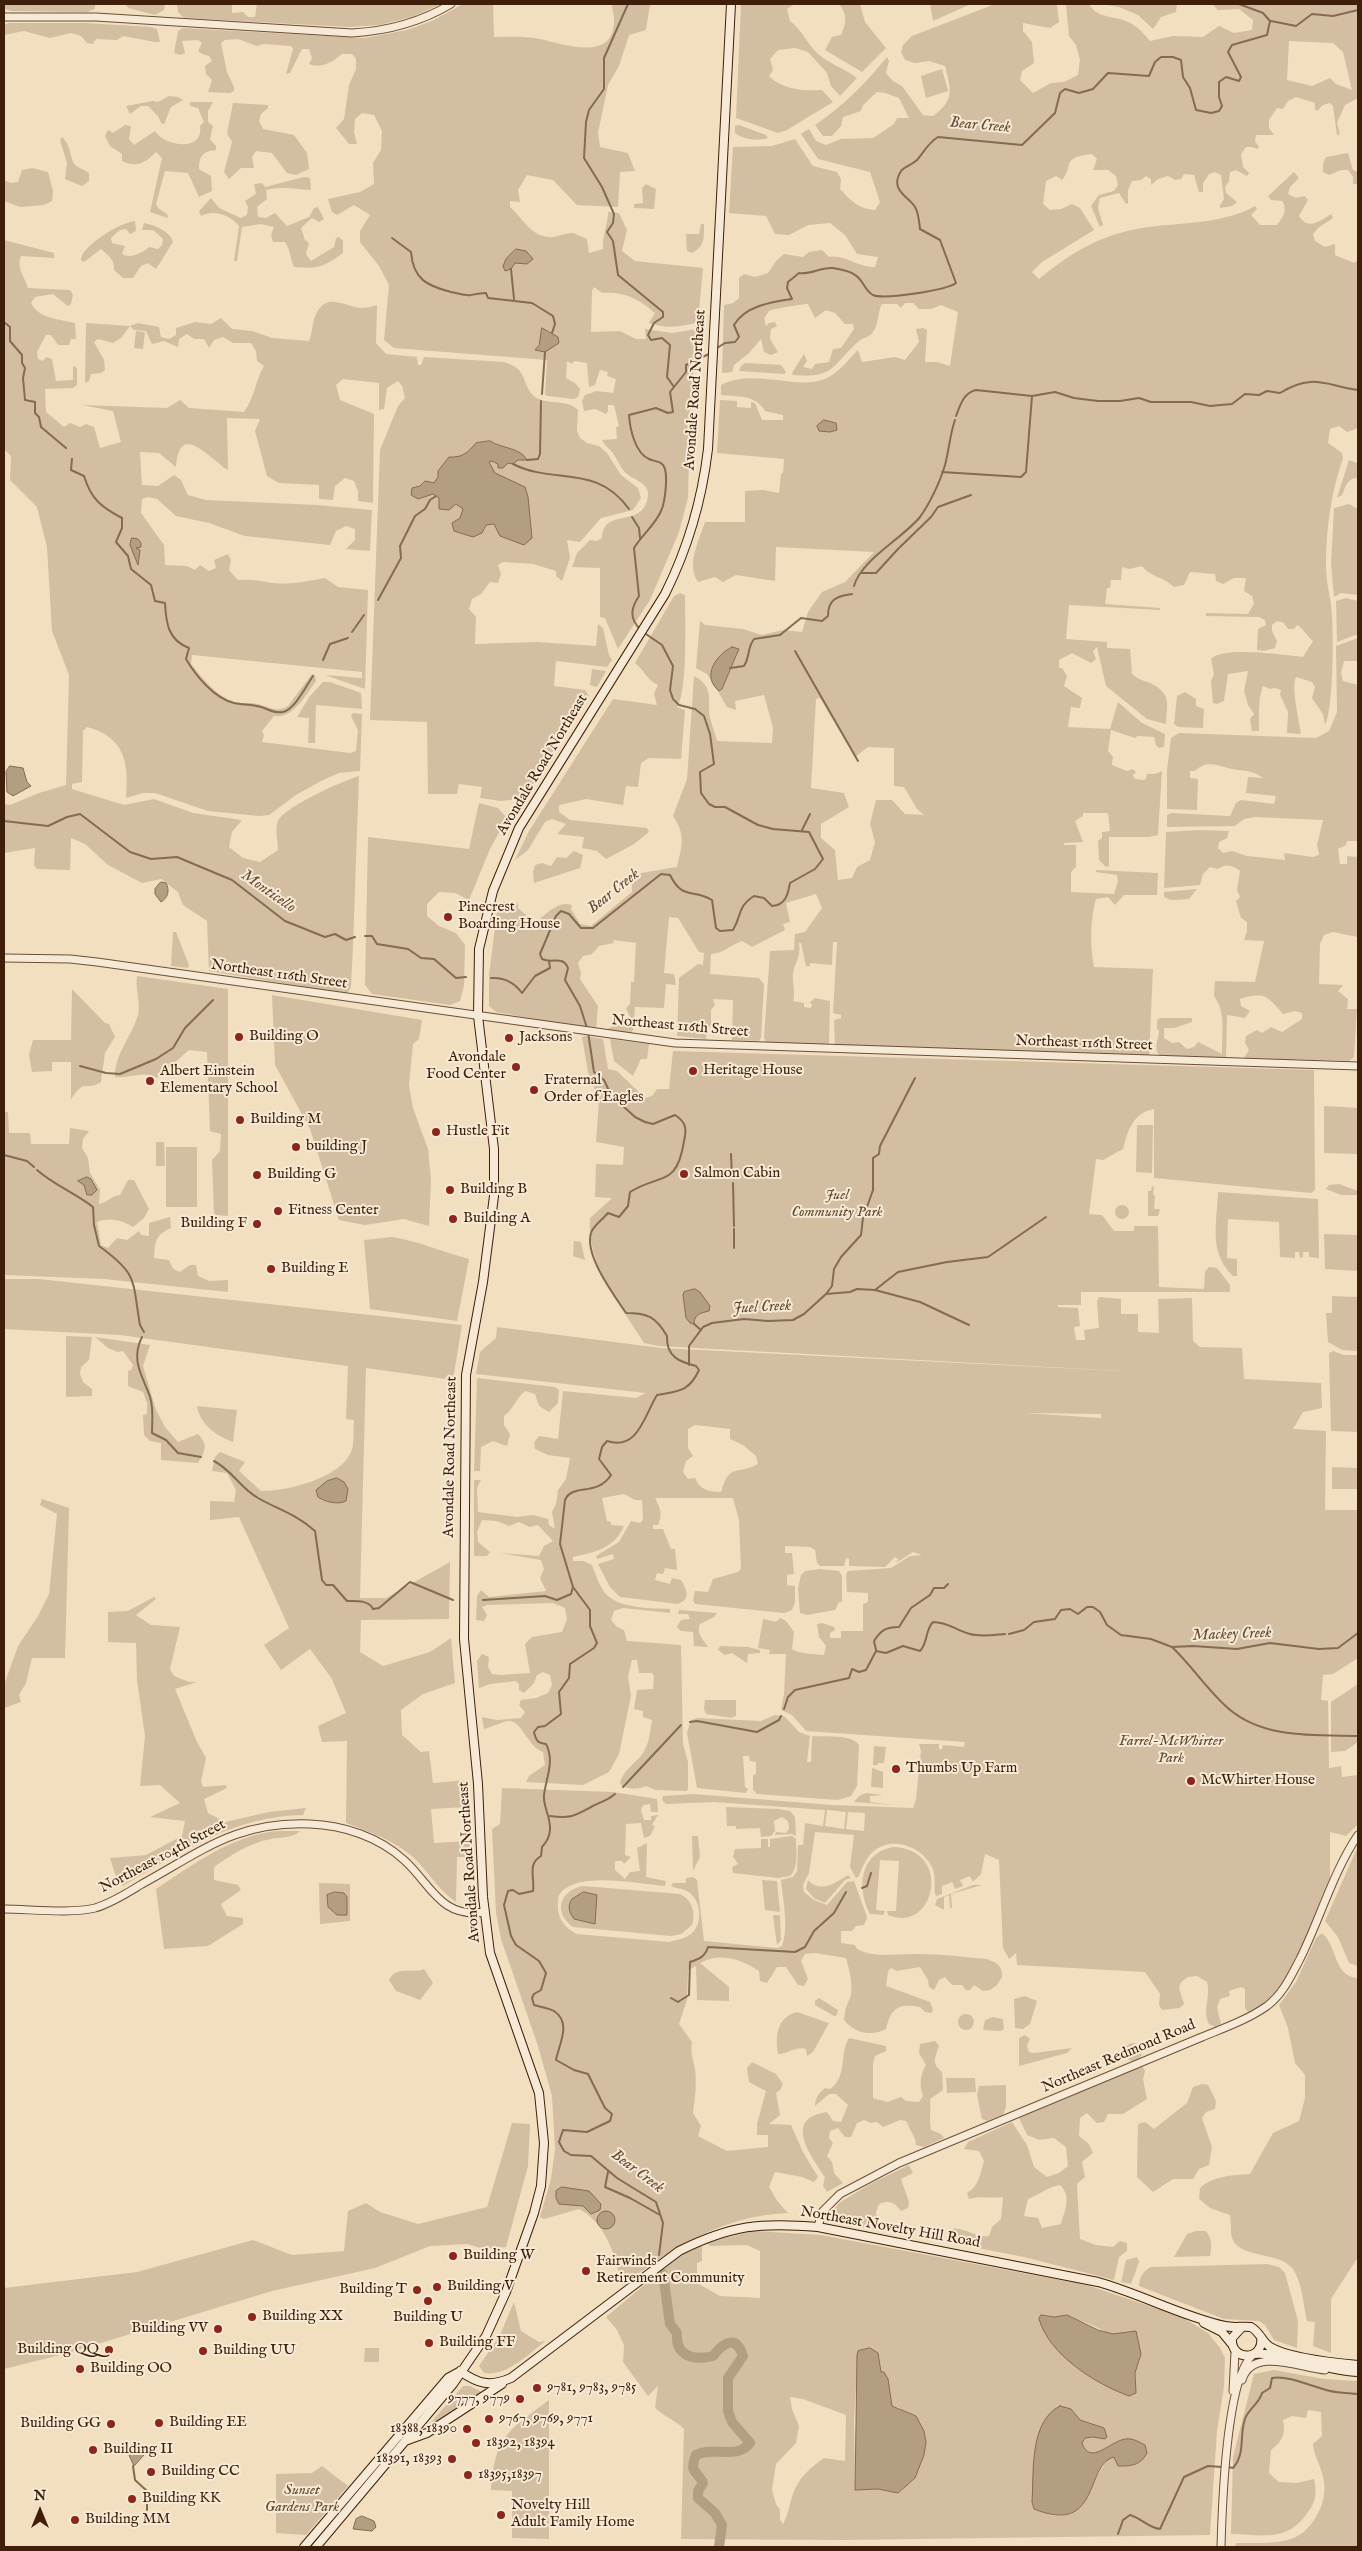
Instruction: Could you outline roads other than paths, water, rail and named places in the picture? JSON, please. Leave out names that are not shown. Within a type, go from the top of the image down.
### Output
[{"type":"main road","name":"Avondale Road Northeast","points":[[316,2547],[453,2384],[460,2371],[486,2336],[503,2300],[536,2204],[544,2156],[544,2124],[539,2093],[490,1953],[485,1912],[478,1784],[464,1639],[466,1374],[486,1259],[494,1196],[494,1149],[478,1016],[479,949],[493,891],[507,854],[533,805],[651,620],[679,565],[698,508],[708,449],[731,4]]},
{"type":"main road","name":"Northeast Novelty Hill Road","points":[[460,2371],[484,2384],[495,2384],[510,2378],[628,2292],[665,2260],[692,2245],[724,2232],[750,2225],[781,2224],[818,2227],[1098,2282],[1128,2290],[1180,2311],[1225,2326],[1242,2327]]},
{"type":"main road","name":"Northeast Novelty Hill Road","points":[[1180,2311],[1222,2332],[1231,2343]]},
{"type":"main road","points":[[1358,2365],[1318,2359],[1271,2348],[1255,2329],[1242,2327],[1234,2333],[1231,2343],[1235,2352],[1244,2356],[1268,2354],[1330,2370],[1358,2372]]},
{"type":"main road","points":[[1253,2355],[1261,2345],[1261,2337]]},
{"type":"main road","name":"Avondale Road Northeast","points":[[304,2547],[448,2378],[460,2371]]},
{"type":"main road","points":[[405,2441],[427,2433],[510,2378]]},
{"type":"main road","points":[[378,2474],[378,2468],[385,2458],[383,2455]]},
{"type":"street","points":[[4,17],[96,17],[352,33],[385,30],[413,21],[451,4]]},
{"type":"street","name":"Northeast 116th Street","points":[[4,958],[81,960],[675,1043],[1358,1066]]},
{"type":"street","name":"Northeast 104th Street","points":[[4,1909],[94,1908],[117,1898],[217,1841],[251,1829],[288,1824],[337,1827],[376,1841],[403,1859],[442,1903],[463,1912],[485,1912]]},
{"type":"street","name":"Northeast Redmond Road","points":[[818,2227],[822,2212],[840,2194],[905,2160],[1250,2017],[1268,2005],[1289,1981],[1319,1921],[1341,1865],[1358,1834]]},
{"type":"street","points":[[1231,2419],[1235,2352]]},
{"type":"street","points":[[1221,2547],[1225,2455],[1231,2419],[1242,2368],[1253,2355]]},
{"type":"street","points":[[1231,2419],[1244,2374],[1255,2364],[1278,2362],[1330,2370]]},
{"type":"waterway","points":[[628,4],[604,58],[604,89],[589,110],[586,122],[584,158],[602,187],[614,214],[613,223],[607,232],[613,241],[618,275],[663,312],[663,317],[654,323],[648,335],[651,340],[662,338],[670,345],[667,377],[674,387]]},
{"type":"waterway","name":"Bear Creek","points":[[717,348],[725,343],[735,342],[739,337],[734,325],[745,313],[759,306],[792,299],[787,288],[788,282],[799,273],[808,273],[828,268],[844,270],[858,277],[870,293],[879,296],[902,295],[941,289],[956,283],[940,240],[920,229],[915,207],[901,192],[897,183],[901,171],[917,160],[938,137],[1022,145],[1055,113],[1060,93],[1065,89],[1079,93],[1093,89],[1108,73],[1149,76],[1155,62],[1161,57],[1173,57],[1181,60],[1183,77],[1190,88],[1196,110],[1211,113],[1219,111],[1222,106],[1219,97],[1219,82],[1226,77],[1239,81],[1241,77],[1228,52],[1232,45],[1267,35],[1270,21],[1263,13],[1239,4]]},
{"type":"waterway","points":[[1271,21],[1296,26],[1312,14],[1333,16],[1358,10]]},
{"type":"waterway","points":[[392,238],[411,252],[412,261],[418,275],[428,284],[442,290],[464,295],[486,293],[488,298],[532,303],[553,316],[555,324],[552,333]]},
{"type":"waterway","points":[[511,269],[514,299]]},
{"type":"waterway","points":[[4,322],[10,327],[10,341],[22,355],[22,363],[25,368],[23,378],[25,400],[35,402],[35,413],[39,417],[41,427],[66,448]]},
{"type":"waterway","points":[[542,394],[545,352]]},
{"type":"waterway","name":"Bear Creek","points":[[640,629],[636,625],[632,613],[639,596],[634,548],[661,511],[665,495],[666,474],[662,464],[649,459],[640,452],[632,433],[629,415],[656,408],[668,413],[673,412],[670,392],[686,372],[686,365],[711,353]]},
{"type":"waterway","points":[[956,416],[965,397],[976,390],[1032,396],[1055,392],[1074,398],[1098,401],[1120,401],[1139,398],[1151,402],[1191,402],[1210,406],[1232,404],[1245,394],[1259,395],[1267,391],[1280,393],[1301,383],[1310,382],[1327,383],[1358,390]]},
{"type":"waterway","points":[[942,472],[1021,477],[1026,472],[1032,396]]},
{"type":"waterway","points":[[527,460],[538,459],[540,454],[541,401]]},
{"type":"waterway","points":[[854,586],[858,576],[873,558],[913,525],[924,511],[943,472],[955,420]]},
{"type":"waterway","points":[[72,459],[71,470],[84,476],[90,491],[98,502],[122,518],[122,528],[116,542],[128,556],[131,569],[151,585],[155,601],[165,603],[167,624],[172,636],[182,645],[189,648],[186,659],[200,679],[213,691],[234,703],[283,712],[292,707],[313,676]]},
{"type":"waterway","points":[[513,464],[528,470],[589,480],[603,486],[616,495],[629,509]]},
{"type":"waterway","points":[[862,573],[876,573],[931,517],[938,507],[971,495]]},
{"type":"waterway","points":[[378,600],[401,558],[400,546],[415,516],[425,509],[430,500],[436,496]]},
{"type":"waterway","points":[[632,517],[639,528],[640,538]]},
{"type":"waterway","points":[[730,668],[744,666],[754,639],[780,635],[801,618],[822,621],[828,616],[829,606],[834,600],[852,594]]},
{"type":"waterway","points":[[352,632],[364,615]]},
{"type":"waterway","name":"Bear Creek","points":[[587,1028],[580,1006],[565,980],[568,968],[566,964],[560,961],[542,959],[540,954],[556,916],[561,911],[569,914],[581,928],[593,928],[661,874],[670,875],[679,888],[684,891],[712,900],[716,928],[720,931],[733,930],[742,908],[754,896],[764,898],[772,906],[780,904],[787,895],[790,883],[815,869],[823,859],[809,832],[773,829],[758,825],[725,807],[715,807],[709,804],[701,793],[700,772],[714,764],[710,734],[704,716],[695,709],[679,705],[673,699],[670,690],[673,666],[662,645],[643,632]]},
{"type":"waterway","points":[[323,660],[330,644],[348,638]]},
{"type":"waterway","points":[[795,651],[858,761]]},
{"type":"waterway","name":"Monticello","points":[[4,821],[48,826],[67,817],[80,814],[130,852],[151,859],[177,857],[232,880],[285,921],[325,937],[335,934],[346,940],[355,937]]},
{"type":"waterway","points":[[802,830],[810,814]]},
{"type":"waterway","name":"Monticello","points":[[365,936],[372,936],[377,944],[408,949],[421,958],[434,959],[456,978],[466,977]]},
{"type":"waterway","name":"Monticello","points":[[491,978],[500,978],[508,981],[522,993],[535,976],[550,968],[549,961]]},
{"type":"waterway","points":[[80,1066],[106,1073],[120,1074],[156,1059],[173,1048],[185,1028],[213,1000]]},
{"type":"waterway","name":"Bear Creek","points":[[588,1032],[594,1072],[604,1080],[611,1095],[635,1117],[645,1122],[653,1124],[675,1115],[681,1120],[685,1129],[681,1156],[677,1166],[666,1177],[630,1192],[628,1206],[619,1217],[608,1213],[596,1225],[591,1233],[592,1252],[601,1274],[626,1313],[646,1315],[655,1320],[667,1336],[667,1343],[672,1354],[685,1363],[696,1366],[699,1370],[687,1387],[657,1395],[639,1430],[633,1436],[626,1441],[618,1443],[607,1441],[602,1447],[599,1459],[611,1475],[605,1482],[599,1486],[573,1492],[565,1500],[560,1544],[573,1587],[590,1610],[590,1626],[597,1643],[594,1648],[570,1664],[569,1678],[559,1692],[561,1714],[545,1726],[538,1727],[534,1732],[538,1741],[546,1744],[549,1750],[550,1763],[544,1801],[550,1833],[542,1847],[541,1856],[534,1863],[533,1891],[519,1894],[513,1890],[508,1891],[504,1905],[511,1936],[516,1945],[539,1961],[546,1973],[541,1990],[534,1994],[532,1998],[534,2005],[554,2011],[562,2021],[563,2034],[556,2060],[574,2070],[588,2074],[605,2108],[612,2114],[610,2121],[587,2132],[563,2130],[559,2142],[564,2151],[571,2155],[591,2156],[617,2178],[656,2202],[663,2223],[659,2255]]},
{"type":"waterway","name":"Juel Creek","points":[[689,1365],[689,1346],[703,1327],[712,1323],[744,1319],[768,1321],[793,1320],[804,1314],[826,1294],[832,1286],[834,1269],[841,1257],[861,1235],[863,1218],[873,1190],[873,1158],[879,1154],[880,1146],[915,1078]]},
{"type":"waterway","points":[[731,1154],[732,1177]]},
{"type":"waterway","points":[[4,1155],[27,1161],[34,1167]]},
{"type":"waterway","points":[[37,1170],[93,1207],[94,1225],[99,1246],[121,1264],[132,1280],[140,1325],[144,1332]]},
{"type":"waterway","points":[[733,1183],[734,1226]]},
{"type":"waterway","points":[[875,1290],[898,1272],[947,1262],[988,1257],[1046,1217]]},
{"type":"waterway","points":[[734,1229],[734,1248]]},
{"type":"waterway","points":[[826,1294],[850,1292],[857,1289],[875,1290],[920,1302],[969,1325]]},
{"type":"waterway","points":[[694,1324],[701,1330]]},
{"type":"waterway","points":[[142,1337],[137,1361],[151,1402],[152,1433],[166,1440],[178,1453],[201,1457]]},
{"type":"waterway","points":[[214,1461],[221,1465],[252,1494],[294,1516],[315,1531],[322,1580],[326,1585],[333,1585],[347,1601],[369,1604],[373,1609],[379,1608],[410,1582],[453,1600]]},
{"type":"waterway","points":[[876,1650],[874,1641],[879,1634],[887,1629],[899,1627],[911,1608],[930,1595],[934,1588],[944,1588],[948,1584]]},
{"type":"waterway","points":[[483,1600],[545,1596],[557,1600],[571,1594],[573,1587]]},
{"type":"waterway","name":"Mackey Creek","points":[[1009,1634],[1024,1630],[1034,1622],[1055,1619],[1061,1610],[1070,1609],[1078,1614],[1087,1607],[1093,1607],[1100,1612],[1107,1625],[1121,1635],[1151,1639],[1172,1647],[1193,1646],[1237,1649],[1270,1643],[1319,1649],[1338,1648],[1358,1633]]},
{"type":"waterway","name":"Mackey Creek","points":[[784,1709],[788,1697],[795,1690],[849,1678],[852,1669],[859,1672],[866,1670],[876,1651],[886,1653],[903,1646],[920,1651],[923,1648],[930,1625],[933,1622],[943,1623],[974,1635],[1005,1634]]},
{"type":"waterway","points":[[1172,1647],[1221,1702],[1243,1719],[1258,1726],[1290,1733],[1358,1736]]},
{"type":"waterway","name":"Mackey Creek","points":[[690,1722],[697,1721],[757,1732],[779,1720],[781,1716]]},
{"type":"waterway","name":"Mackey Creek","points":[[623,1787],[681,1725]]},
{"type":"waterway","name":"Mackey Creek","points":[[550,1816],[567,1817],[576,1815],[615,1794]]},
{"type":"waterway","points":[[862,1888],[867,1886],[871,1873]]},
{"type":"waterway","points":[[671,1998],[678,2002],[689,1995],[690,1962],[701,1957],[708,1947],[795,1952],[805,1947],[814,1931],[834,1913],[846,1892]]},
{"type":"waterway","points":[[608,2172],[605,2187],[630,2198],[660,2215]]},
{"type":"waterway","name":"Bear Creek","points":[[663,2274],[670,2324],[677,2333],[677,2341],[682,2352],[699,2358],[713,2356],[725,2344],[733,2343],[737,2345],[743,2356],[728,2378],[728,2411],[732,2422],[750,2443],[738,2451],[710,2452],[696,2455],[693,2465],[694,2470],[703,2483],[698,2491],[698,2498],[715,2513],[722,2525],[719,2547]]},
{"type":"waterway","points":[[1227,2467],[1233,2468],[1237,2462],[1240,2456],[1245,2419],[1262,2393],[1270,2388],[1272,2378],[1285,2378],[1330,2391],[1358,2394]]},
{"type":"waterway","points":[[133,2466],[135,2480],[147,2491],[147,2510]]},
{"type":"waterway","points":[[1118,2534],[1123,2520],[1130,2515],[1152,2527],[1160,2529],[1184,2477],[1208,2466],[1222,2467]]},
{"type":"place","name":"Pinecrest Boarding House","points":[[448,917]]},
{"type":"place","name":"Building O","points":[[239,1037]]},
{"type":"place","name":"Jacksons","points":[[509,1038]]},
{"type":"place","name":"Avondale Food Center","points":[[516,1067]]},
{"type":"place","name":"Heritage House","points":[[693,1071]]},
{"type":"place","name":"Albert Einstein Elementary School","points":[[150,1081]]},
{"type":"place","name":"Fraternal Order of Eagles","points":[[534,1090]]},
{"type":"place","name":"Building M","points":[[240,1120]]},
{"type":"place","name":"Hustle Fit","points":[[436,1132]]},
{"type":"place","name":"building J","points":[[296,1147]]},
{"type":"place","name":"Salmon Cabin","points":[[684,1174]]},
{"type":"place","name":"Building G","points":[[257,1175]]},
{"type":"place","name":"Building B","points":[[450,1190]]},
{"type":"place","name":"Fitness Center","points":[[278,1211]]},
{"type":"place","name":"Building A","points":[[453,1219]]},
{"type":"place","name":"Building F","points":[[257,1224]]},
{"type":"place","name":"Building E","points":[[271,1269]]},
{"type":"place","name":"Thumbs Up Farm","points":[[896,1769]]},
{"type":"place","name":"McWhirter House","points":[[1191,1781]]},
{"type":"place","name":"Building W","points":[[453,2256]]},
{"type":"place","name":"Fairwinds Retirement Community","points":[[586,2271]]},
{"type":"place","name":"Building V","points":[[437,2287]]},
{"type":"place","name":"Building T","points":[[417,2290]]},
{"type":"place","name":"Building U","points":[[428,2301]]},
{"type":"place","name":"Building XX","points":[[252,2317]]},
{"type":"place","name":"Building VV","points":[[218,2329]]},
{"type":"place","name":"Building FF","points":[[429,2343]]},
{"type":"place","name":"Building QQ","points":[[109,2350]]},
{"type":"place","name":"Building UU","points":[[203,2351]]},
{"type":"place","name":"Building OO","points":[[80,2369]]},
{"type":"place","name":"9781, 9783, 9785","points":[[537,2388]]},
{"type":"place","name":"9777, 9779","points":[[520,2399]]},
{"type":"place","name":"9767, 9769, 9771","points":[[489,2419]]},
{"type":"place","name":"Building EE","points":[[159,2423]]},
{"type":"place","name":"Building GG","points":[[111,2424]]},
{"type":"place","name":"18388, 18390","points":[[467,2429]]},
{"type":"place","name":"18392, 18394","points":[[476,2443]]},
{"type":"place","name":"Building II","points":[[93,2450]]},
{"type":"place","name":"18391, 18393","points":[[452,2459]]},
{"type":"place","name":"Building CC","points":[[151,2472]]},
{"type":"place","name":"18395,18397","points":[[468,2475]]},
{"type":"place","name":"Building KK","points":[[132,2499]]},
{"type":"place","name":"Novelty Hill Adult Family Home","points":[[501,2515]]},
{"type":"place","name":"Building MM","points":[[75,2520]]},
{"type":"park label","name":"Juel Community Park","points":[[837,1204]]},
{"type":"park label","name":"Farrel-McWhirter Park","points":[[1171,1750]]},
{"type":"park label","name":"Sunset Gardens Park","points":[[302,2500]]}]
